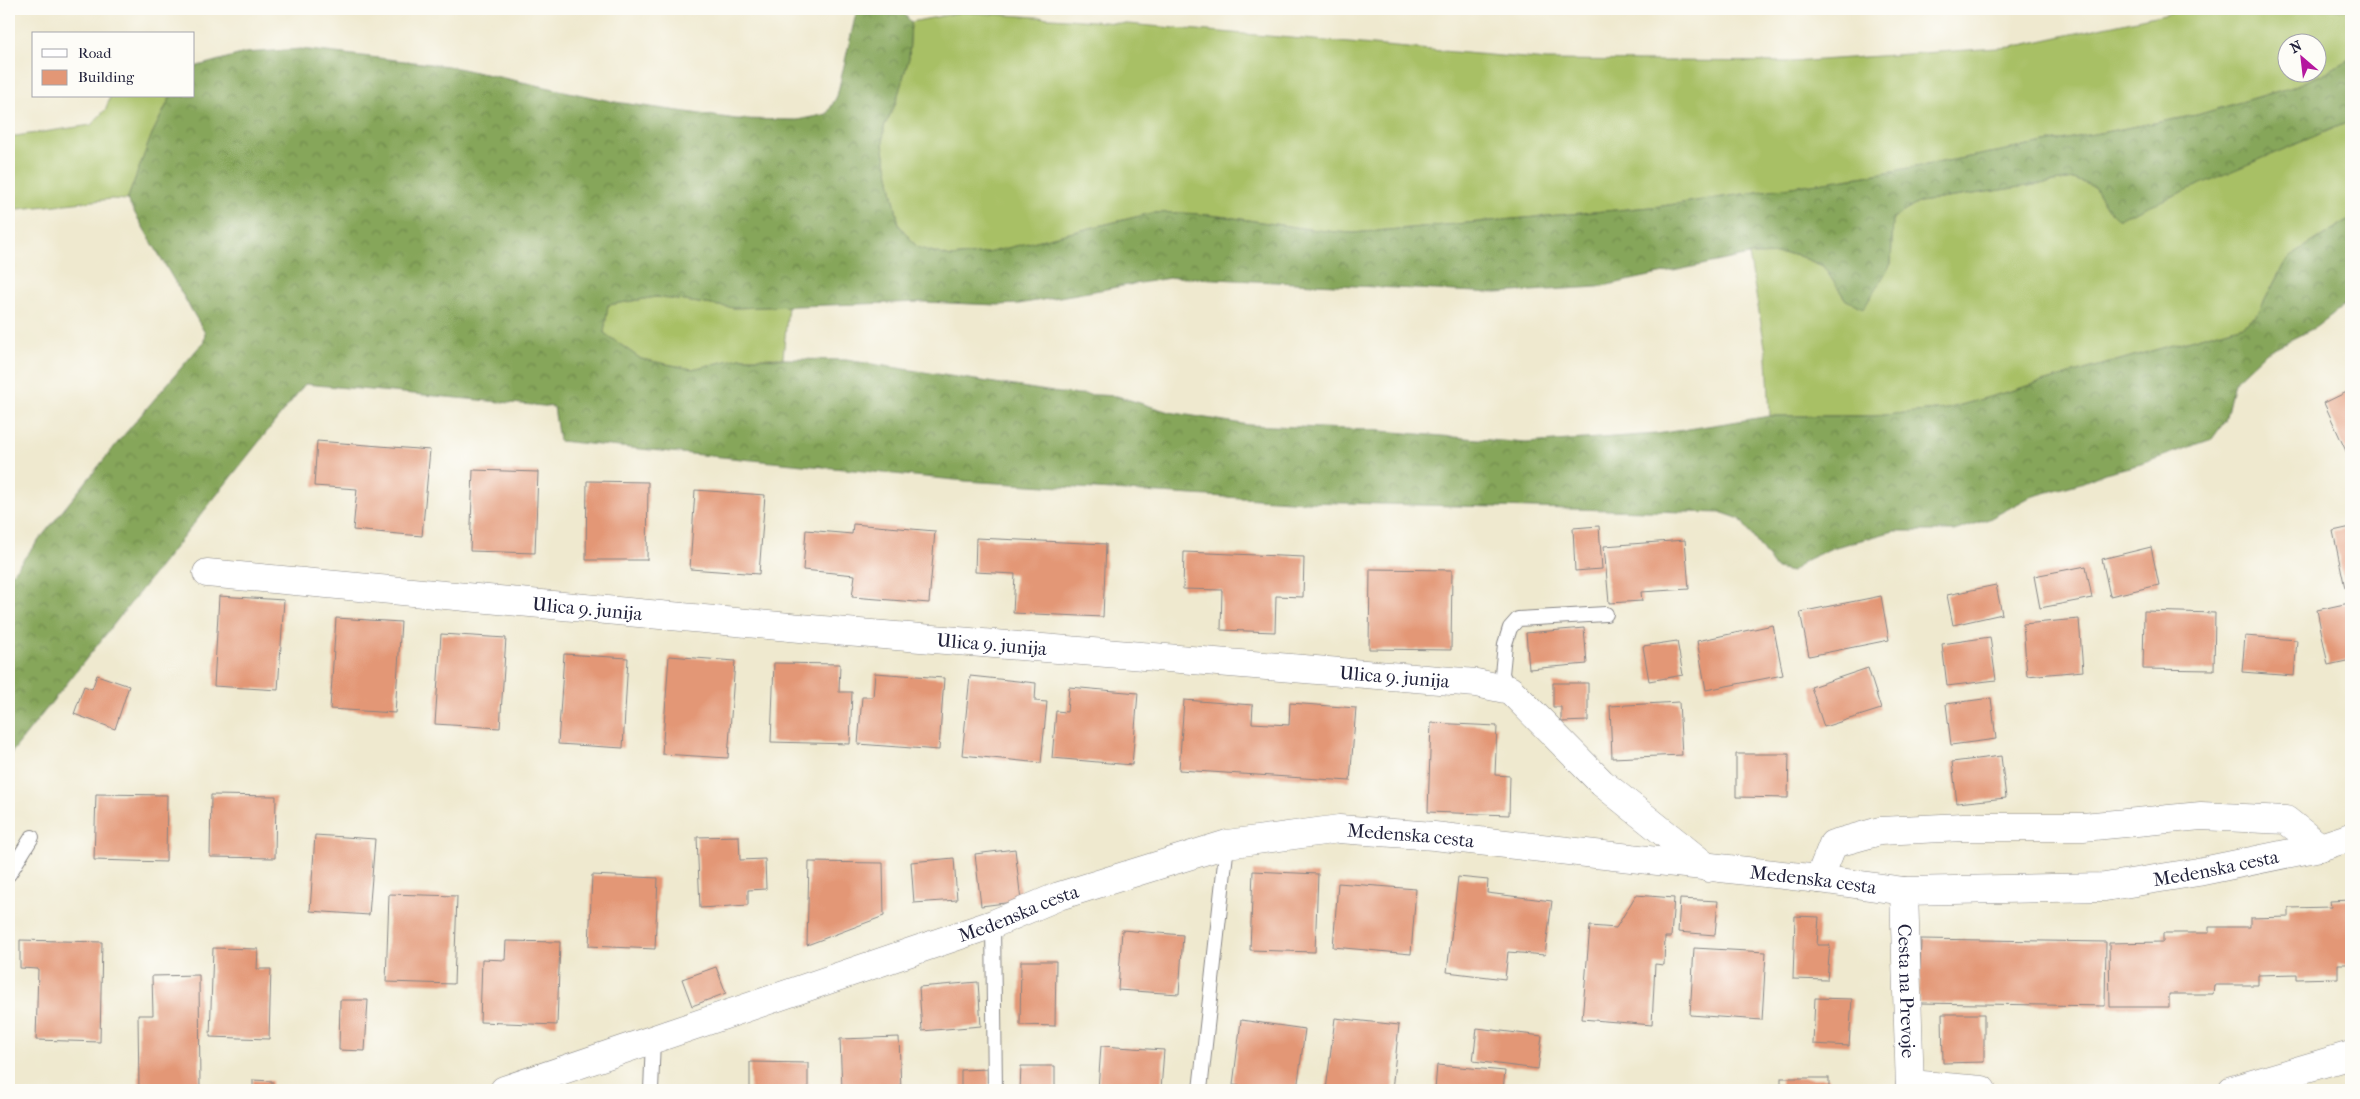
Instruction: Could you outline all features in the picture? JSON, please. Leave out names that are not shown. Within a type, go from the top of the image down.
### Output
[{"type":"street","name":"Ulica 9. junija","points":[[207,573],[822,630],[1476,683],[1510,690]]},
{"type":"street","points":[[1510,690],[1602,783],[1708,868]]},
{"type":"street","points":[[1819,879],[1832,844],[1880,831],[1963,827],[2083,827],[2201,816],[2286,820],[2320,847]]},
{"type":"street","name":"Medenska cesta","points":[[504,1090],[993,924],[1059,896],[1227,844],[1339,829],[1434,836],[1819,879],[1904,892],[2106,887],[2198,872],[2320,847],[2351,837]]},
{"type":"street","name":"Cesta na Prevoje","points":[[1904,892],[1910,1087]]},
{"type":"street","points":[[2232,1090],[2351,1055]]},
{"type":"street","points":[[1910,1087],[1982,1090]]},
{"type":"lane","points":[[1510,690],[1502,674],[1505,644],[1510,628],[1518,619],[1606,614]]},
{"type":"lane","points":[[9,874],[32,837]]},
{"type":"lane","points":[[1200,1090],[1227,844]]},
{"type":"lane","points":[[993,924],[995,1090]]},
{"type":"lane","points":[[651,1090],[653,1040]]},
{"type":"green space","points":[[857,9],[900,9],[911,22],[909,58],[895,105],[884,127],[883,145],[899,225],[917,247],[951,257],[987,253],[1152,213],[1203,214],[1353,233],[1662,206],[1866,176],[2197,115],[2304,82],[2328,82],[2328,71],[2351,58],[2351,121],[2118,219],[2107,208],[2094,187],[2074,179],[1920,202],[1893,218],[1891,264],[1864,308],[1846,300],[1823,266],[1794,254],[1749,255],[1598,287],[1496,293],[1175,277],[1019,304],[998,305],[923,302],[734,308],[656,297],[608,305],[604,333],[641,359],[692,369],[740,358],[846,360],[1060,393],[1117,396],[1169,412],[1249,425],[1370,430],[1526,443],[1657,434],[1770,416],[1874,416],[1947,409],[2243,325],[2257,315],[2284,264],[2295,253],[2351,218],[2351,300],[2316,327],[2266,352],[2234,382],[2225,421],[2212,439],[2141,464],[2105,473],[2081,483],[2030,497],[1989,519],[1954,531],[1894,531],[1832,548],[1804,561],[1792,572],[1776,569],[1740,519],[1723,513],[1306,502],[965,481],[559,441],[554,407],[305,384],[9,756],[9,577],[123,436],[204,341],[205,333],[127,200],[152,134],[170,98],[195,98],[195,67],[245,53],[301,49],[448,66],[615,102],[736,119],[797,120],[827,114],[837,96]]},
{"type":"green space","points":[[2187,9],[2351,9],[2351,58],[2328,71],[2328,32],[2278,32],[2278,82],[2304,82],[2197,115],[1866,176],[1662,206],[1353,233],[1203,214],[1152,213],[987,253],[951,257],[917,247],[899,225],[883,145],[884,127],[895,105],[909,58],[911,22],[962,12],[1081,20],[1547,60],[1791,62],[2012,47]]},
{"type":"green space","points":[[109,98],[170,98],[152,134],[127,200],[112,199],[9,210],[9,137],[91,125],[106,109]]},
{"type":"green space","points":[[2351,121],[2351,218],[2295,253],[2284,264],[2257,315],[2243,325],[1947,409],[1874,416],[1770,416],[1767,358],[1749,255],[1794,254],[1823,266],[1846,300],[1891,264],[1893,218],[1920,202],[2074,179],[2094,187],[2107,208],[2118,218]]},
{"type":"green space","points":[[656,297],[734,308],[788,306],[783,358],[740,358],[692,369],[641,359],[604,333],[608,305]]},
{"type":"building","points":[[2351,390],[2351,462],[2324,403]]},
{"type":"building","points":[[317,441],[430,450],[422,536],[353,530],[357,489],[314,486]]},
{"type":"building","points":[[473,470],[538,472],[535,553],[470,551]]},
{"type":"building","points":[[587,481],[648,482],[647,560],[586,560]]},
{"type":"building","points":[[695,490],[765,495],[759,574],[690,569]]},
{"type":"building","points":[[853,524],[935,531],[929,603],[852,597],[855,575],[803,570],[806,530],[852,534]]},
{"type":"building","points":[[1599,526],[1602,569],[1575,571],[1573,528]]},
{"type":"building","points":[[2351,527],[2351,587],[2345,588],[2333,531]]},
{"type":"building","points":[[976,538],[1106,544],[1103,617],[1013,613],[1015,574],[975,572]]},
{"type":"building","points":[[1685,540],[1689,589],[1641,592],[1642,601],[1609,603],[1604,546]]},
{"type":"building","points":[[2151,547],[2159,585],[2110,596],[2102,559]]},
{"type":"building","points":[[1184,552],[1304,557],[1303,597],[1276,596],[1275,632],[1221,630],[1222,590],[1183,589]]},
{"type":"building","points":[[2086,566],[2092,598],[2040,608],[2034,576]]},
{"type":"building","points":[[1370,569],[1452,570],[1451,650],[1369,649]]},
{"type":"building","points":[[1996,585],[2002,614],[1953,625],[1947,595]]},
{"type":"building","points":[[219,596],[284,600],[278,690],[214,686]]},
{"type":"building","points":[[1881,596],[1889,640],[1809,656],[1800,612]]},
{"type":"building","points":[[2349,603],[2351,617],[2351,660],[2328,665],[2317,610]]},
{"type":"building","points":[[2144,611],[2215,613],[2214,670],[2143,669]]},
{"type":"building","points":[[336,618],[401,622],[395,713],[330,709]]},
{"type":"building","points":[[2079,619],[2083,671],[2027,676],[2023,624]]},
{"type":"building","points":[[1773,625],[1783,675],[1706,690],[1697,641]]},
{"type":"building","points":[[1584,628],[1587,664],[1529,669],[1526,633]]},
{"type":"building","points":[[441,634],[506,638],[500,728],[435,724]]},
{"type":"building","points":[[2245,636],[2297,640],[2294,676],[2242,672]]},
{"type":"building","points":[[1990,637],[1996,680],[1947,686],[1942,644]]},
{"type":"building","points":[[1677,641],[1683,675],[1649,681],[1643,646]]},
{"type":"building","points":[[564,654],[628,658],[623,748],[558,744]]},
{"type":"building","points":[[669,656],[735,661],[728,758],[662,754]]},
{"type":"building","points":[[774,663],[840,664],[839,692],[852,692],[850,744],[771,742]]},
{"type":"building","points":[[1868,668],[1881,709],[1824,727],[1811,687]]},
{"type":"building","points":[[875,673],[944,678],[939,750],[858,744],[862,697],[873,697]]},
{"type":"building","points":[[97,675],[129,686],[115,729],[74,714],[84,686],[92,689]]},
{"type":"building","points":[[970,676],[1036,683],[1035,701],[1047,702],[1041,763],[962,755]]},
{"type":"building","points":[[1553,683],[1588,683],[1588,721],[1561,722],[1561,707],[1553,707]]},
{"type":"building","points":[[1069,687],[1138,693],[1132,765],[1052,758],[1056,711],[1067,712]]},
{"type":"building","points":[[1991,698],[1996,739],[1951,745],[1946,704]]},
{"type":"building","points":[[1184,700],[1253,705],[1252,723],[1289,725],[1290,703],[1356,708],[1350,781],[1179,770]]},
{"type":"building","points":[[1679,702],[1682,755],[1612,758],[1610,706]]},
{"type":"building","points":[[1431,723],[1497,726],[1495,775],[1510,776],[1509,815],[1428,812]]},
{"type":"building","points":[[1736,754],[1789,754],[1788,798],[1736,797]]},
{"type":"building","points":[[2001,756],[2006,798],[1957,803],[1952,762]]},
{"type":"building","points":[[96,794],[167,795],[166,862],[94,860]]},
{"type":"building","points":[[211,795],[276,796],[275,858],[210,857]]},
{"type":"building","points":[[315,835],[375,839],[369,915],[310,911]]},
{"type":"building","points":[[739,836],[740,860],[765,859],[766,889],[748,890],[748,905],[700,908],[697,837]]},
{"type":"building","points":[[1015,849],[1021,901],[981,906],[975,854]]},
{"type":"building","points":[[954,858],[957,900],[914,903],[911,862]]},
{"type":"building","points":[[809,862],[883,863],[884,916],[807,945]]},
{"type":"building","points":[[1253,871],[1318,874],[1315,952],[1250,950]]},
{"type":"building","points":[[592,875],[658,878],[655,949],[589,946]]},
{"type":"building","points":[[1458,877],[1488,880],[1487,893],[1552,901],[1545,955],[1508,952],[1505,979],[1447,972]]},
{"type":"building","points":[[1338,883],[1416,889],[1411,954],[1333,947]]},
{"type":"building","points":[[389,894],[457,896],[454,984],[386,982]]},
{"type":"building","points":[[1636,895],[1674,898],[1671,937],[1665,937],[1664,965],[1655,964],[1652,1025],[1582,1019],[1590,926],[1616,928]]},
{"type":"building","points":[[1680,899],[1718,901],[1715,935],[1678,932]]},
{"type":"building","points":[[2351,900],[2351,964],[2338,964],[2338,978],[2297,979],[2297,974],[2258,975],[2258,985],[2214,985],[2213,994],[2169,994],[2169,1007],[2110,1007],[2109,943],[2163,942],[2163,933],[2209,933],[2209,927],[2250,927],[2250,918],[2289,917],[2289,908],[2331,907],[2330,901]]},
{"type":"building","points":[[1795,916],[1819,917],[1817,945],[1830,945],[1827,980],[1793,979]]},
{"type":"building","points":[[1122,930],[1183,935],[1179,994],[1118,990]]},
{"type":"building","points":[[1921,939],[2106,942],[2105,1006],[1919,1003]]},
{"type":"building","points":[[20,940],[102,942],[100,1042],[36,1040],[38,969],[20,968]]},
{"type":"building","points":[[506,941],[560,942],[557,1025],[480,1022],[482,959],[505,960]]},
{"type":"building","points":[[213,948],[258,949],[257,969],[271,969],[269,1039],[210,1037]]},
{"type":"building","points":[[1694,948],[1766,952],[1762,1020],[1690,1015]]},
{"type":"building","points":[[1021,961],[1056,961],[1055,1026],[1020,1025]]},
{"type":"building","points":[[716,967],[726,993],[692,1006],[682,979]]},
{"type":"building","points":[[199,975],[200,1090],[139,1090],[138,1015],[153,1015],[152,976]]},
{"type":"building","points":[[978,982],[981,1026],[922,1031],[919,987]]},
{"type":"building","points":[[1815,998],[1852,999],[1849,1046],[1813,1044]]},
{"type":"building","points":[[340,1000],[368,1000],[365,1051],[339,1050]]},
{"type":"building","points":[[1942,1014],[1984,1014],[1984,1062],[1943,1063]]},
{"type":"building","points":[[1335,1018],[1399,1025],[1392,1090],[1326,1090]]},
{"type":"building","points":[[1241,1020],[1305,1029],[1297,1090],[1274,1090],[1233,1085]]},
{"type":"building","points":[[1477,1028],[1542,1036],[1538,1069],[1473,1061]]},
{"type":"building","points":[[899,1037],[901,1090],[842,1090],[840,1039]]},
{"type":"building","points":[[1101,1046],[1164,1050],[1161,1090],[1098,1090]]},
{"type":"building","points":[[750,1062],[808,1063],[808,1090],[750,1090]]},
{"type":"building","points":[[1437,1065],[1505,1071],[1503,1090],[1435,1090]]},
{"type":"building","points":[[1021,1066],[1055,1066],[1055,1090],[1020,1090]]},
{"type":"building","points":[[989,1069],[989,1090],[961,1090],[961,1070]]},
{"type":"building","points":[[1781,1078],[1829,1078],[1829,1090],[1781,1090]]},
{"type":"building","points":[[253,1080],[272,1081],[272,1090],[253,1090]]}]
